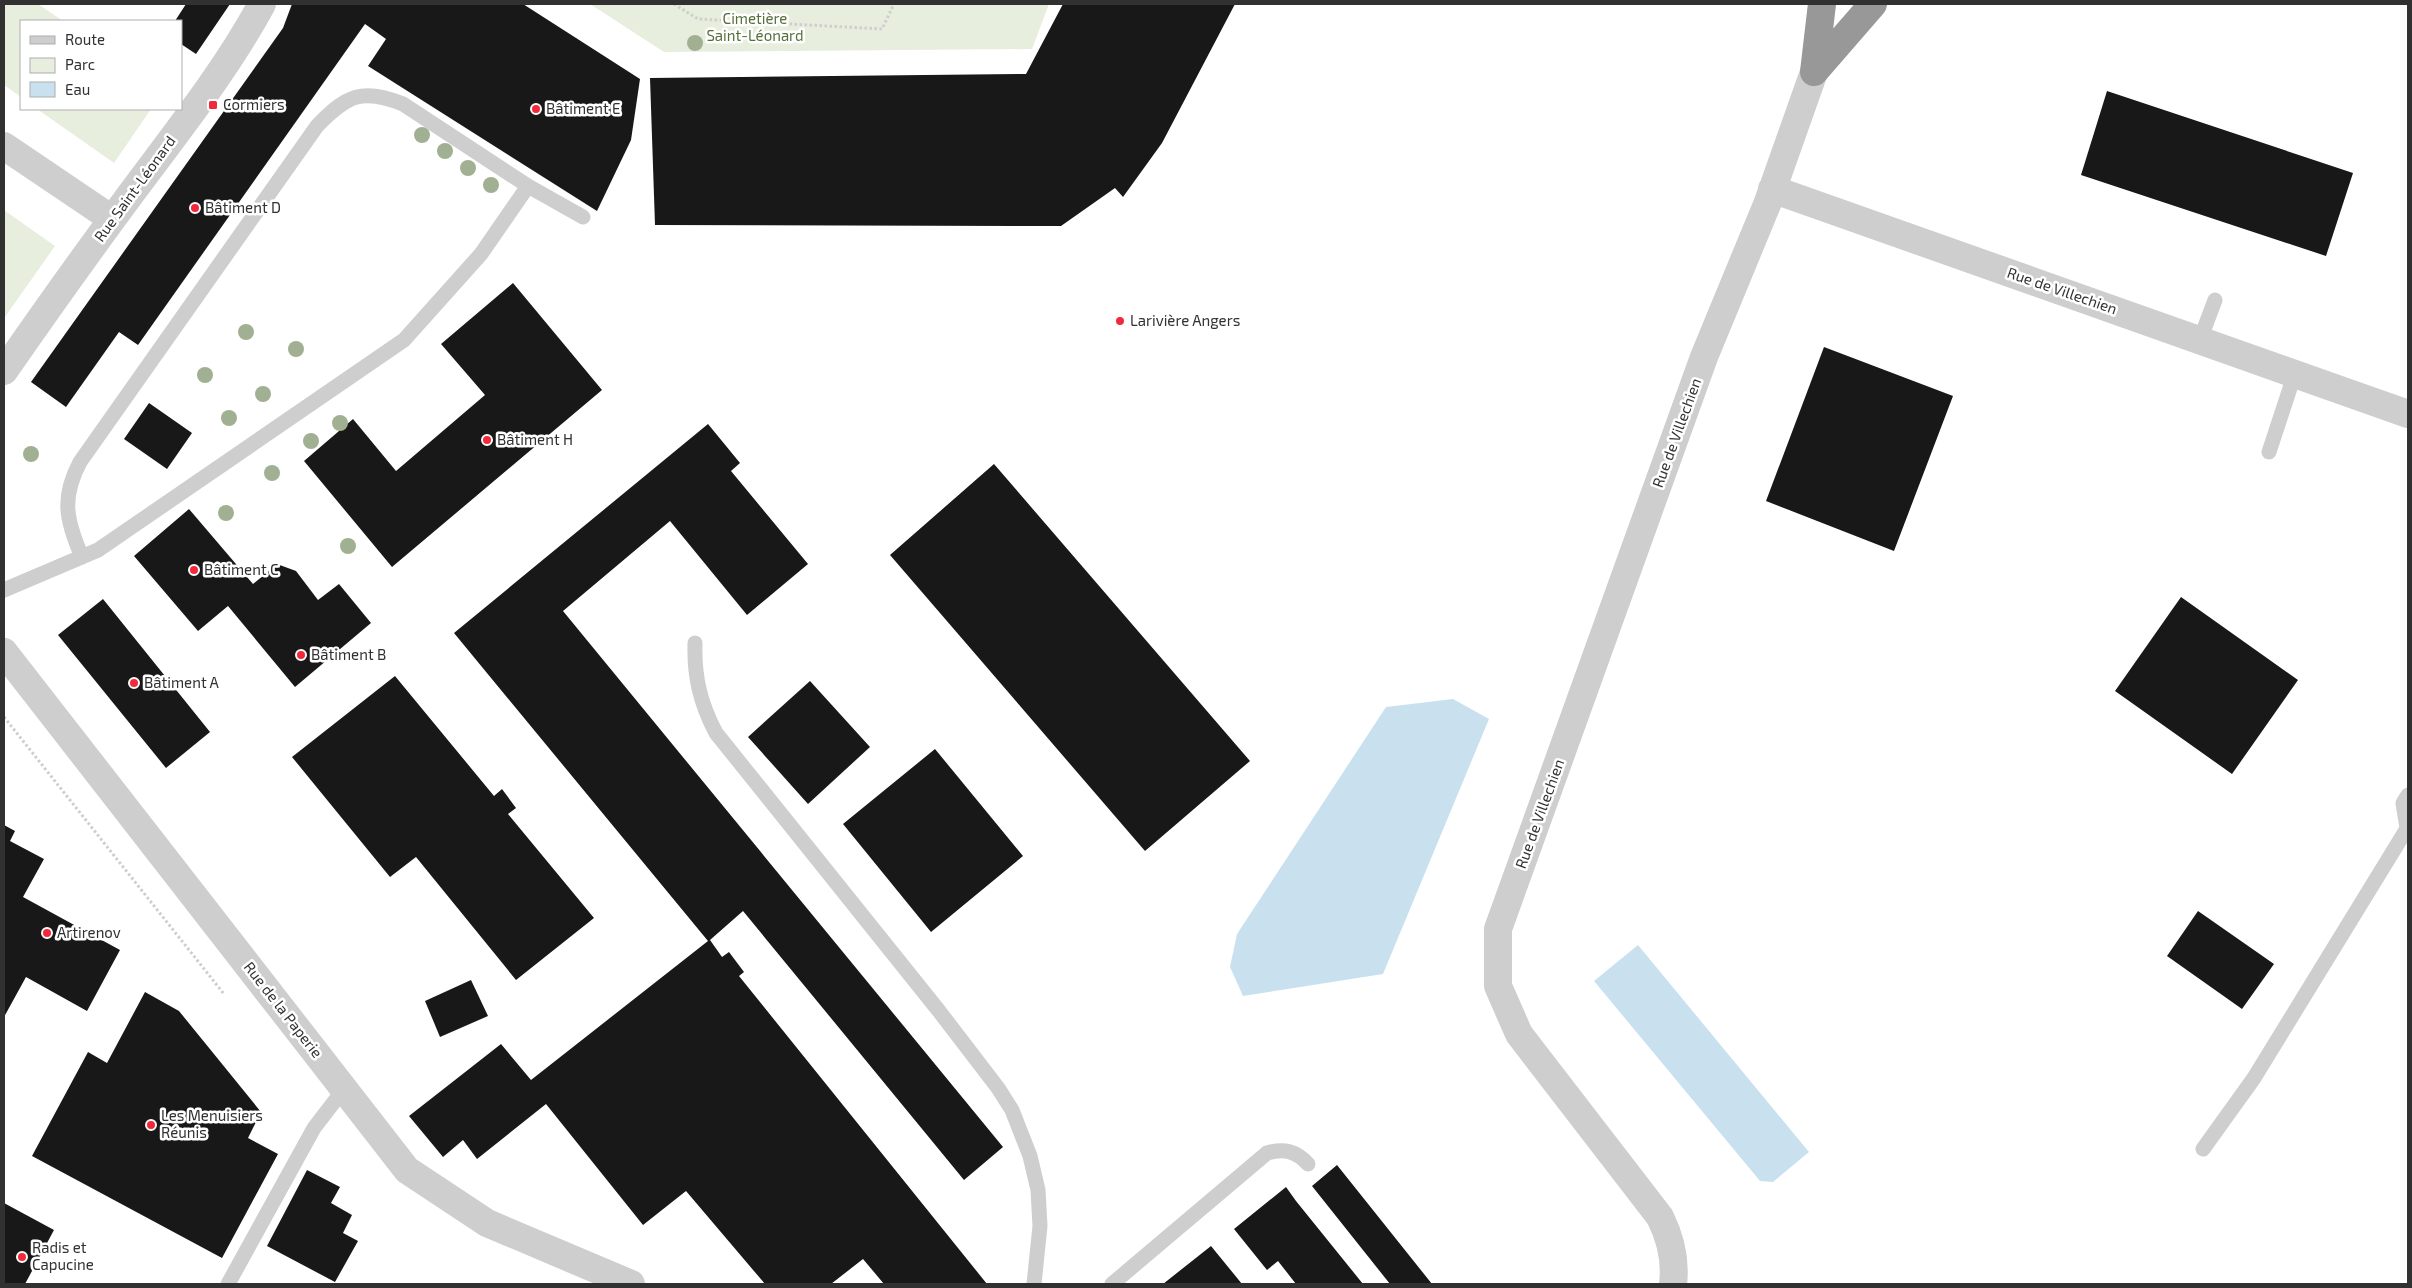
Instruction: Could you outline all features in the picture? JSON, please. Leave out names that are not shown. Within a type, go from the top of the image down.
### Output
[{"type":"highway","points":[[1814,72],[1822,4]]},
{"type":"highway","points":[[1814,72],[1873,4]]},
{"type":"street","name":"Rue Saint-Léonard","points":[[4,371],[202,97],[249,27],[262,4]]},
{"type":"street","points":[[1772,188],[1814,72]]},
{"type":"street","points":[[4,146],[112,219]]},
{"type":"street","name":"Rue de Villechien","points":[[1673,1284],[1673,1253],[1668,1234],[1660,1217],[1519,1034],[1498,986],[1498,929],[1704,357],[1772,188],[2408,414]]},
{"type":"street","name":"Rue de la Paperie","points":[[4,652],[407,1170],[487,1223],[613,1281]]},
{"type":"lane","points":[[82,557],[73,536],[68,513],[70,480],[80,462],[317,126],[335,107],[348,98],[360,95],[387,97],[403,104],[528,186],[583,218]]},
{"type":"lane","points":[[4,590],[98,550],[404,340],[481,254],[528,186]]},
{"type":"lane","points":[[2200,340],[2215,300]]},
{"type":"lane","points":[[2268,452],[2295,373]]},
{"type":"lane","points":[[694,643],[694,670],[700,696],[716,733],[939,1011],[998,1088],[1012,1110],[1030,1156],[1038,1190],[1040,1226],[1034,1284]]},
{"type":"lane","points":[[2203,1148],[2254,1078],[2408,828],[2402,804],[2408,796]]},
{"type":"lane","points":[[228,1284],[314,1128],[344,1089]]},
{"type":"lane","points":[[1112,1284],[1266,1153],[1278,1150],[1289,1151],[1300,1156],[1308,1164]]},
{"type":"path","points":[[677,5],[698,19],[882,29],[894,4]]},
{"type":"green space","points":[[4,4],[38,4],[62,20],[20,20],[20,96],[4,85]]},
{"type":"green space","name":"Cimetière Saint-Léonard","points":[[590,4],[1049,4],[1032,49],[664,52]]},
{"type":"green space","points":[[38,110],[150,110],[114,163]]},
{"type":"green space","points":[[4,210],[55,246],[5,317],[4,316]]},
{"type":"water","points":[[1453,699],[1489,719],[1383,974],[1243,996],[1230,967],[1237,934],[1386,707]]},
{"type":"water","points":[[1638,945],[1809,1152],[1773,1182],[1760,1181],[1594,981]]},
{"type":"building","points":[[186,4],[230,4],[196,54],[182,45],[182,20],[176,20]]},
{"type":"building","points":[[292,4],[523,4],[640,79],[631,140],[597,211],[368,66],[386,39],[365,24],[138,345],[119,332],[66,407],[31,382],[283,28]]},
{"type":"building","points":[[1063,4],[1235,4],[1162,143],[1123,197],[1115,188],[1061,226],[655,225],[650,78],[1026,74]]},
{"type":"building","points":[[2107,91],[2353,173],[2326,256],[2081,175]]},
{"type":"building","name":"Bâtiment H","points":[[513,283],[602,390],[392,567],[304,461],[353,419],[396,471],[485,395],[441,344]]},
{"type":"building","points":[[1824,347],[1953,396],[1894,551],[1766,501]]},
{"type":"building","points":[[149,403],[192,433],[167,469],[124,439]]},
{"type":"building","points":[[708,424],[740,463],[731,471],[808,564],[747,615],[670,521],[563,611],[1003,1147],[964,1180],[743,911],[710,940],[722,957],[729,952],[744,972],[739,976],[987,1284],[884,1284],[863,1259],[831,1284],[765,1284],[686,1191],[643,1225],[546,1104],[477,1159],[463,1140],[443,1157],[409,1116],[501,1044],[531,1080],[708,941],[454,633]]},
{"type":"building","points":[[994,464],[1250,761],[1145,851],[890,555]]},
{"type":"building","points":[[189,509],[253,584],[277,564],[296,571],[318,600],[339,584],[371,623],[295,687],[228,606],[198,631],[134,556]]},
{"type":"building","points":[[2181,597],[2298,680],[2232,774],[2115,691]]},
{"type":"building","name":"Bâtiment A","points":[[103,599],[210,732],[166,768],[58,635]]},
{"type":"building","points":[[395,676],[494,796],[502,789],[516,808],[508,814],[594,918],[516,980],[416,857],[390,877],[292,757]]},
{"type":"building","points":[[810,681],[870,747],[808,804],[748,737]]},
{"type":"building","points":[[935,749],[1023,856],[931,932],[843,824]]},
{"type":"building","name":"Artirenov","points":[[4,825],[15,831],[10,841],[44,859],[23,897],[120,950],[87,1011],[26,977],[4,1017]]},
{"type":"building","points":[[2198,911],[2274,964],[2242,1009],[2167,956]]},
{"type":"building","points":[[471,980],[488,1016],[440,1037],[425,1001]]},
{"type":"building","name":"Les Menuisiers Réunis","points":[[145,992],[179,1011],[261,1112],[248,1138],[278,1154],[222,1258],[32,1156],[88,1052],[107,1063]]},
{"type":"building","points":[[1337,1165],[1432,1284],[1390,1284],[1312,1186]]},
{"type":"building","points":[[307,1170],[340,1187],[331,1203],[352,1215],[343,1233],[358,1241],[335,1282],[267,1246]]},
{"type":"building","points":[[1286,1187],[1363,1284],[1296,1284],[1278,1261],[1267,1270],[1234,1229]]},
{"type":"building","name":"Radis et Capucine","points":[[4,1203],[54,1230],[25,1284],[4,1284]]},
{"type":"building","points":[[1211,1246],[1242,1284],[1163,1284]]},
{"type":"place","name":"Cormiers","points":[[213,105]]},
{"type":"place","name":"Bâtiment E","points":[[536,109]]},
{"type":"place","name":"Bâtiment D","points":[[195,208]]},
{"type":"place","name":"Larivière Angers","points":[[1120,321]]},
{"type":"place","name":"Bâtiment H","points":[[487,440]]},
{"type":"place","name":"Bâtiment C","points":[[194,570]]},
{"type":"place","name":"Bâtiment B","points":[[301,655]]},
{"type":"place","name":"Bâtiment A","points":[[134,683]]},
{"type":"place","name":"Artirenov","points":[[47,933]]},
{"type":"place","name":"Les Menuisiers Réunis","points":[[151,1125]]},
{"type":"place","name":"Radis et Capucine","points":[[22,1257]]}]
